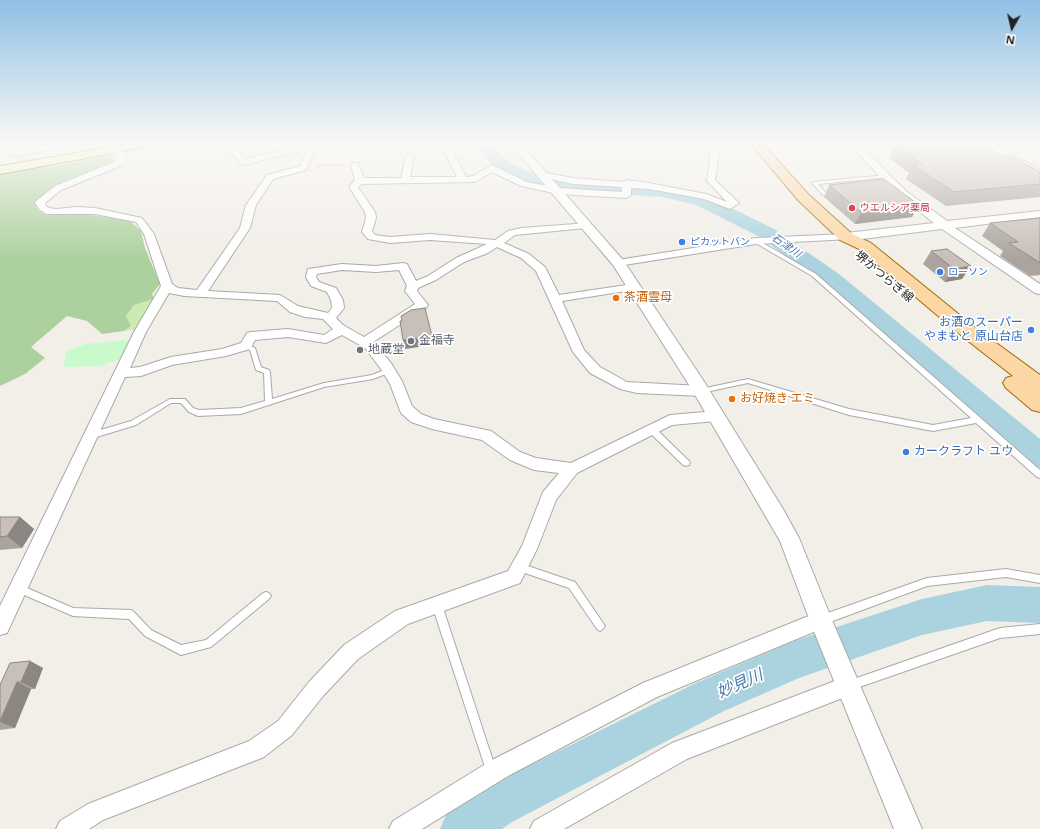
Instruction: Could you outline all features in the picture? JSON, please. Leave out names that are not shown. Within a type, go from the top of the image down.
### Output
[{"type":"main road","name":"堺かつらぎ線","points":[[790,182],[803,197],[846,237],[865,246],[970,333],[1040,386]]},
{"type":"main road","name":"堺かつらぎ線","points":[[846,237],[850,248],[957,338],[1040,404]]},
{"type":"street","points":[[74,182],[58,188],[40,202],[42,207],[46,210],[56,212],[77,210],[95,211],[139,220],[149,234],[167,286],[174,291],[184,293],[280,298],[294,309],[305,313],[328,316],[342,330],[364,342],[389,370],[397,384],[406,409],[416,418],[432,424],[486,435],[515,456],[534,464],[572,469]]},
{"type":"street","points":[[200,294],[239,239],[245,228],[251,205],[267,182]]},
{"type":"street","points":[[359,182],[353,187],[370,212],[371,218],[367,232],[372,237],[390,240],[453,237],[496,243],[526,256],[541,269],[579,352],[595,370],[609,379],[625,386],[637,388],[701,391]]},
{"type":"street","points":[[519,182],[557,191],[626,195],[627,183]]},
{"type":"street","points":[[549,182],[618,263],[701,391],[789,538],[822,624],[908,829]]},
{"type":"street","points":[[592,182],[627,183],[649,186],[698,195],[730,206],[734,203],[712,182]]},
{"type":"street","points":[[890,183],[945,226],[1040,290]]},
{"type":"street","points":[[618,263],[760,241],[846,237],[1040,214]]},
{"type":"street","points":[[413,286],[496,243],[512,233],[586,225]]},
{"type":"street","points":[[330,318],[338,308],[337,300],[332,290],[315,284],[311,277],[312,271],[342,267],[376,269],[403,266],[413,286],[411,291],[422,305],[364,342]]},
{"type":"street","points":[[0,626],[140,332],[167,286]]},
{"type":"street","points":[[555,299],[633,287]]},
{"type":"street","points":[[121,373],[141,372],[171,361],[222,353],[246,346],[251,336],[288,333],[326,339],[342,330]]},
{"type":"street","points":[[68,829],[96,812],[256,749],[286,728],[316,689],[351,652],[402,617],[514,577],[529,549],[549,497],[572,469],[670,420],[716,416]]},
{"type":"street","points":[[401,829],[492,774],[650,690],[822,624]]},
{"type":"street","points":[[542,829],[680,751],[847,683]]},
{"type":"lane","points":[[841,192],[825,194],[814,183],[890,183]]},
{"type":"lane","points":[[760,241],[814,275],[1040,475]]},
{"type":"lane","points":[[246,346],[253,349],[258,368],[267,372],[269,402]]},
{"type":"lane","points":[[90,436],[117,430],[133,424],[170,402],[182,401],[191,410],[198,413],[240,411],[324,385],[373,377],[389,370]]},
{"type":"lane","points":[[701,391],[748,381],[849,412],[933,428],[977,420]]},
{"type":"lane","points":[[651,429],[686,463]]},
{"type":"lane","points":[[519,567],[572,585],[600,626]]},
{"type":"lane","points":[[822,624],[927,582],[1006,573],[1040,579]]},
{"type":"lane","points":[[18,588],[73,612],[131,615],[148,633],[181,650],[208,644],[266,596]]},
{"type":"lane","points":[[437,605],[492,774]]},
{"type":"lane","points":[[847,683],[1000,633],[1040,629]]},
{"type":"green space","points":[[0,182],[77,182],[40,199],[36,207],[41,212],[80,213],[130,221],[141,231],[145,248],[160,284],[152,294],[154,299],[134,305],[126,316],[131,326],[124,331],[102,334],[87,321],[67,316],[31,347],[45,358],[25,374],[0,386]]},
{"type":"green space","points":[[154,299],[139,329],[124,331],[131,326],[126,316],[134,305]]},
{"type":"green space","points":[[133,339],[123,358],[100,366],[64,367],[66,351],[86,344]]},
{"type":"building","points":[[859,182],[888,182],[919,205],[861,212],[829,185]]},
{"type":"building","points":[[938,182],[1040,182],[1040,184],[954,192]]},
{"type":"building","points":[[1040,218],[1040,263],[1009,243],[1018,242],[990,223]]},
{"type":"building","points":[[947,249],[971,266],[954,269],[931,251]]},
{"type":"building","points":[[425,308],[432,336],[403,340],[400,321],[402,321],[401,316],[411,310]]},
{"type":"building","points":[[0,517],[20,517],[7,536],[0,537]]},
{"type":"building","points":[[30,661],[21,682],[17,682],[0,721],[0,685],[10,663]]},
{"type":"waterway","name":"石津川","points":[[543,182],[560,185],[663,192],[702,201],[767,233],[831,279],[1040,456]]},
{"type":"waterway","name":"妙見川","points":[[463,829],[496,806],[585,760],[710,697],[794,660],[922,617],[987,603],[1040,605]]},
{"type":"place","name":"ウエルシア薬局","points":[[852,208]]},
{"type":"place","name":"ピカットバン","points":[[682,242]]},
{"type":"place","name":"ローソン","points":[[940,272]]},
{"type":"place","name":"茶酒雲母","points":[[616,298]]},
{"type":"place","name":"お酒のスーパー やまもと 原山台店","points":[[1031,330]]},
{"type":"place","name":"金福寺","points":[[411,341]]},
{"type":"place","name":"地蔵堂","points":[[360,350]]},
{"type":"place","name":"お好焼き エミ","points":[[732,399]]},
{"type":"place","name":"カークラフト ユウ","points":[[906,452]]}]
